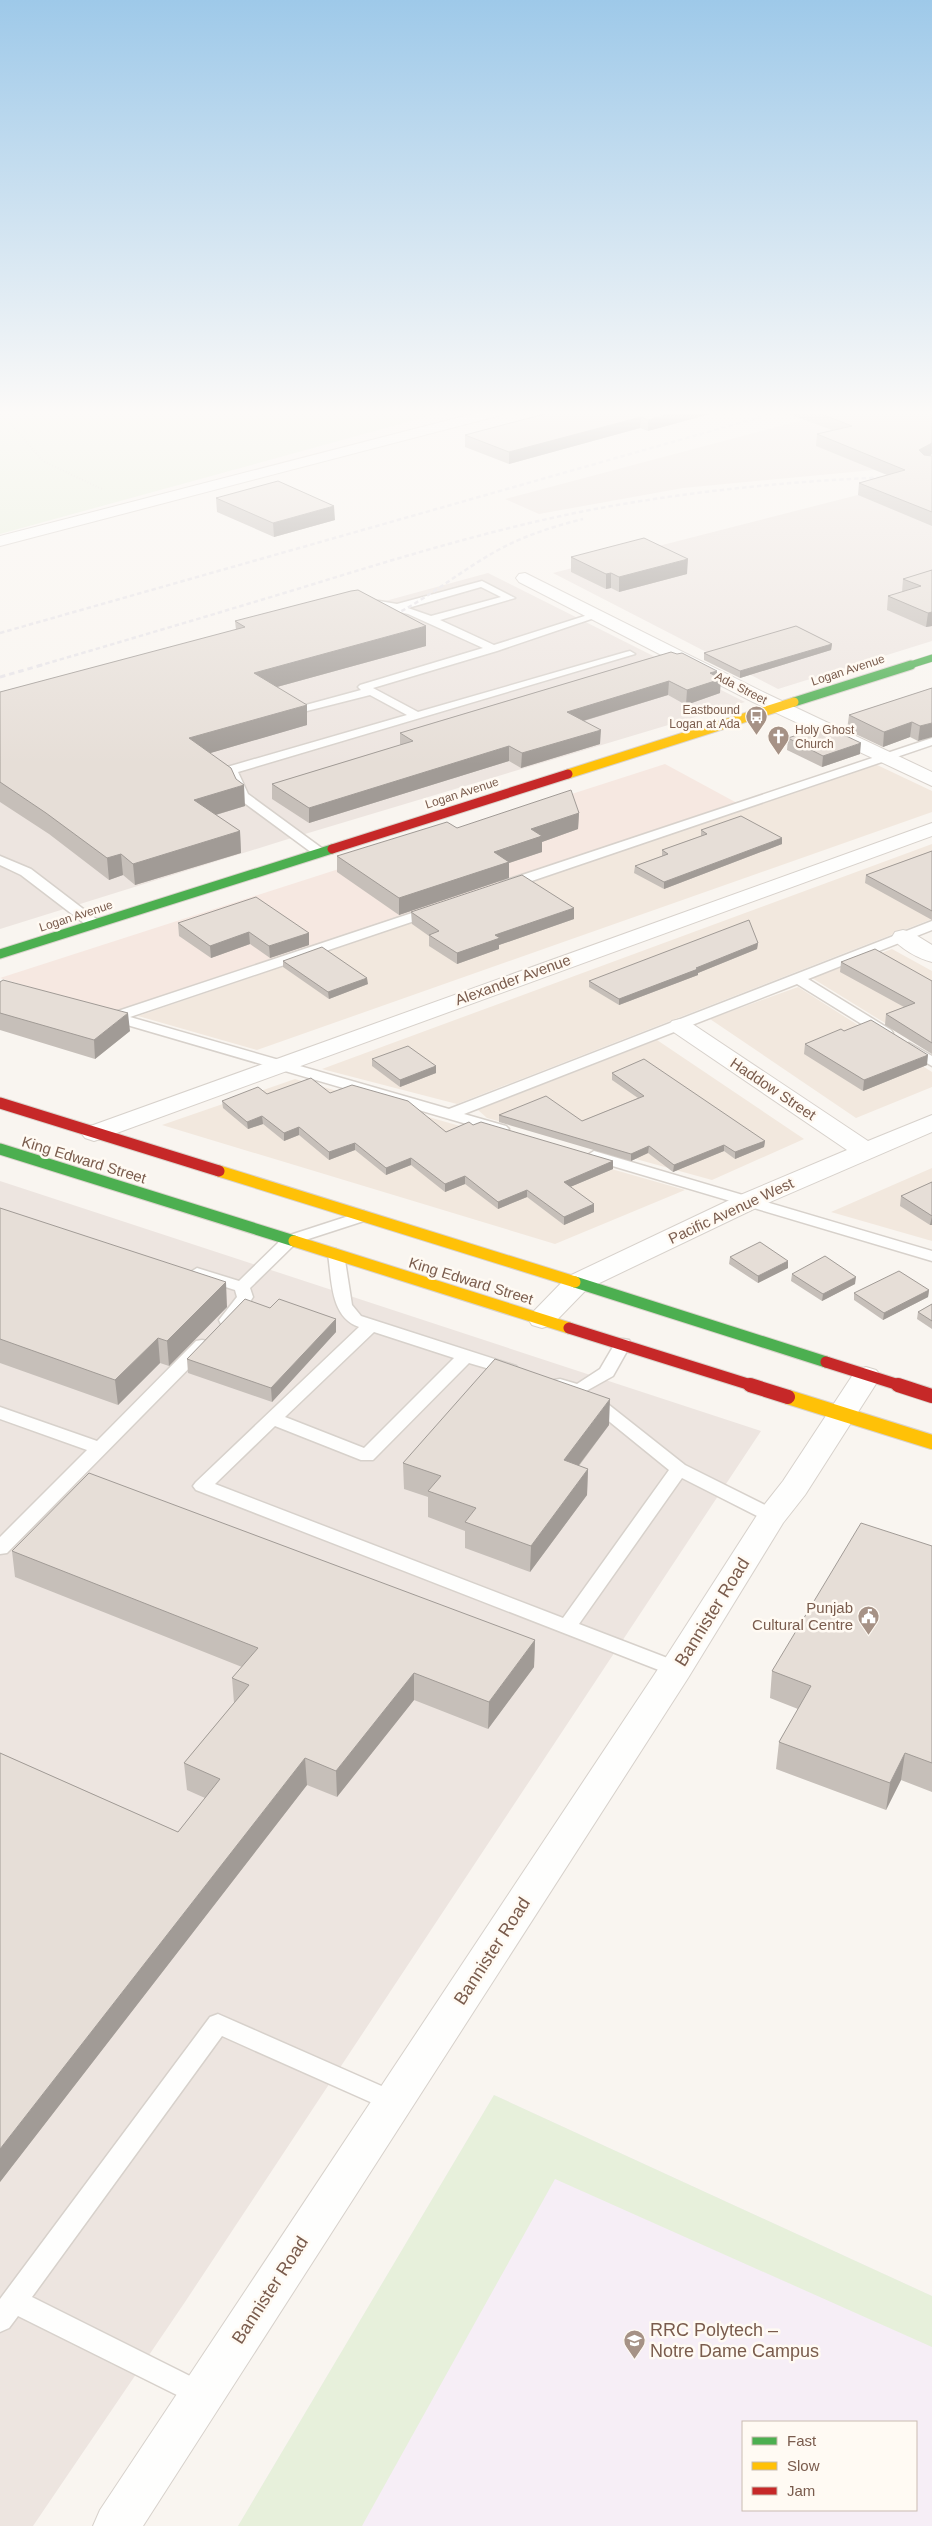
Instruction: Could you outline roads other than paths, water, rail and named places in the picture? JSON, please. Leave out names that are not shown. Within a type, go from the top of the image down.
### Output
[{"type":"main road","name":"Logan Avenue","points":[[0,954],[932,658]]},
{"type":"main road","name":"King Edward Street","points":[[0,1103],[932,1396]]},
{"type":"main road","name":"King Edward Street","points":[[0,1149],[932,1442]]},
{"type":"street","points":[[0,542],[46,530]]},
{"type":"street","name":"Ada Street","points":[[525,578],[779,706],[932,780]]},
{"type":"street","name":"Alexander Avenue","points":[[94,1133],[932,829]]},
{"type":"street","points":[[903,937],[932,955]]},
{"type":"street","name":"Haddow Street","points":[[680,1026],[866,1151]]},
{"type":"street","name":"Pacific Avenue West","points":[[542,1319],[577,1283],[747,1202],[932,1122]]},
{"type":"street","name":"Bannister Road","points":[[116,2526],[676,1669],[772,1516],[794,1488],[840,1413],[866,1376]]},
{"type":"lane","points":[[396,608],[482,584],[510,598],[428,620]]},
{"type":"lane","points":[[349,605],[377,602],[428,620],[493,649]]},
{"type":"lane","points":[[416,716],[364,687],[493,649],[598,615]]},
{"type":"lane","points":[[319,852],[243,796],[231,770],[630,654]]},
{"type":"lane","points":[[295,711],[371,691]]},
{"type":"lane","points":[[491,890],[932,741]]},
{"type":"lane","points":[[0,860],[26,872],[94,924]]},
{"type":"lane","points":[[115,1017],[444,906]]},
{"type":"lane","points":[[450,1114],[680,1026],[932,925]]},
{"type":"lane","points":[[798,979],[932,1062]]},
{"type":"lane","points":[[96,1012],[516,1133]]},
{"type":"lane","points":[[582,1153],[932,1256]]},
{"type":"lane","points":[[242,1287],[290,1240],[364,1216]]},
{"type":"lane","points":[[336,1254],[344,1305],[355,1320],[523,1373]]},
{"type":"lane","points":[[186,1270],[242,1287]]},
{"type":"lane","points":[[0,1548],[238,1309],[245,1297],[242,1287]]},
{"type":"lane","points":[[371,1325],[202,1486],[676,1669]]},
{"type":"lane","points":[[579,1390],[607,1372],[623,1344]]},
{"type":"lane","points":[[273,1419],[367,1456],[466,1356]]},
{"type":"lane","points":[[542,1379],[579,1390],[679,1469],[772,1516]]},
{"type":"lane","points":[[0,1413],[100,1448]]},
{"type":"lane","points":[[567,1627],[679,1469]]},
{"type":"lane","points":[[201,2395],[7,2310],[218,2024],[394,2102]]},
{"type":"railway","points":[[0,633],[363,530]]},
{"type":"railway","points":[[38,666],[410,555],[504,530]]},
{"type":"railway","points":[[388,618],[417,602],[486,557],[520,539],[545,530]]},
{"type":"railway","points":[[0,677],[42,665]]},
{"type":"place","name":"Eastbound Logan at Ada","points":[[756,736]]},
{"type":"place","name":"Holy Ghost Church","points":[[779,756]]},
{"type":"place","name":"Punjab Cultural Centre","points":[[869,1636]]},
{"type":"place","name":"RRC Polytech – Notre Dame Campus","points":[[634,2359]]}]
